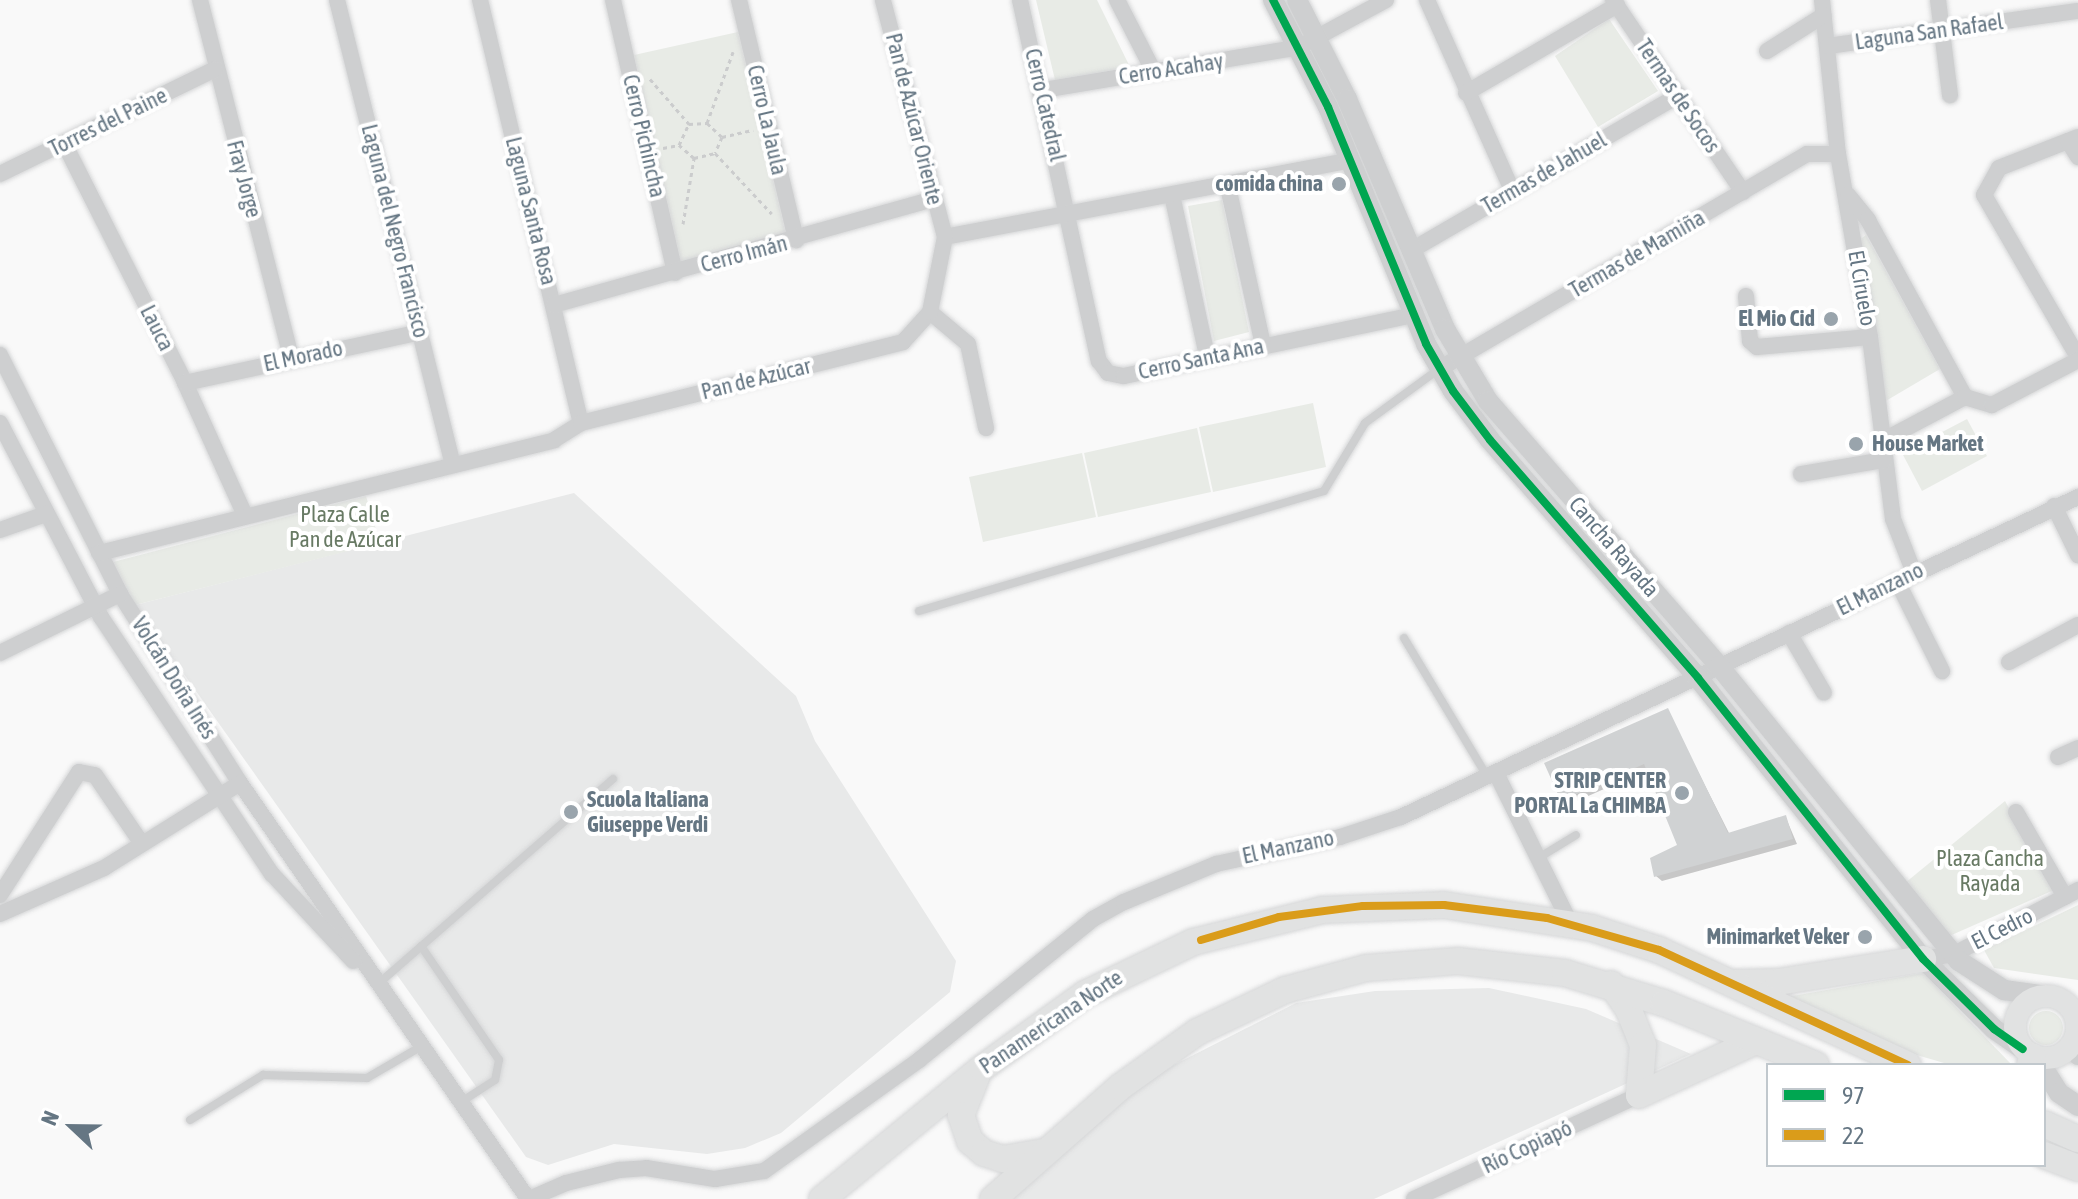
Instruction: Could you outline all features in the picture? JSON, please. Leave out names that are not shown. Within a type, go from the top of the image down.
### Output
[{"type":"highway","name":"Panamericana Norte","points":[[822,1199],[982,1068],[1127,970],[1258,922],[1322,910],[1417,904],[1570,923],[1659,950],[1904,1063]]},
{"type":"highway","points":[[1733,984],[1778,982],[1923,959]]},
{"type":"highway","points":[[993,1199],[1046,1151],[1177,1045],[1217,1020],[1308,982],[1388,965],[1447,961],[1524,966],[1611,984],[1811,1063]]},
{"type":"highway","points":[[1611,984],[1634,1020],[1643,1045],[1639,1095],[1756,1041]]},
{"type":"highway","points":[[982,1068],[962,1106],[970,1141],[984,1153],[1003,1159],[1046,1151]]},
{"type":"highway","points":[[2046,1125],[2078,1139]]},
{"type":"highway","points":[[2046,1156],[2078,1168]]},
{"type":"main road","points":[[2060,998],[2070,1007],[2077,1039],[2062,1054],[2035,1060],[2015,1032],[2018,1014],[2030,1001],[2060,998]]},
{"type":"street","name":"Fray Jorge","points":[[200,0],[215,69],[291,358]]},
{"type":"street","name":"Laguna del Negro Francisco","points":[[337,0],[452,462]]},
{"type":"street","name":"Laguna Santa Rosa","points":[[480,0],[581,423]]},
{"type":"street","name":"Cerro Pichincha","points":[[613,0],[675,273]]},
{"type":"street","name":"Cerro La Jaula","points":[[739,0],[796,240]]},
{"type":"street","name":"Pan de Azúcar Oriente","points":[[883,0],[945,237]]},
{"type":"street","name":"Cerro Catedral","points":[[1020,0],[1070,211]]},
{"type":"street","points":[[1117,0],[1154,72]]},
{"type":"street","name":"Cancha Rayada","points":[[1273,0],[1299,47],[1439,369],[1490,440],[1698,678],[1923,959],[1994,1029],[2035,1060]]},
{"type":"street","name":"Cancha Rayada","points":[[1297,0],[1319,40],[1410,251],[1460,357],[1510,429],[1719,666],[1954,954],[1996,987],[2060,998]]},
{"type":"street","name":"Cerro Acahay","points":[[1043,90],[1299,47],[1319,40],[1386,0]]},
{"type":"street","points":[[1427,0],[1512,190]]},
{"type":"street","points":[[1938,0],[1950,95]]},
{"type":"street","points":[[1466,93],[1615,2]]},
{"type":"street","name":"Termas de Socos","points":[[1615,2],[1743,192]]},
{"type":"street","points":[[1767,51],[1823,8]]},
{"type":"street","name":"El Ciruelo","points":[[1823,8],[1838,154],[1848,195],[1870,337],[1893,519],[1914,573]]},
{"type":"street","name":"Laguna San Rafael","points":[[1828,46],[2078,11]]},
{"type":"street","name":"Torres del Paine","points":[[0,174],[215,69]]},
{"type":"street","name":"Termas de Jahuel","points":[[1410,251],[1679,95]]},
{"type":"street","points":[[1882,441],[1965,397],[1992,405],[2078,358],[1988,208],[1984,195],[1999,168],[2073,139],[2078,157]]},
{"type":"street","name":"Lauca","points":[[64,143],[185,383],[245,515]]},
{"type":"street","name":"Termas de Mamiña","points":[[1439,369],[1807,154],[1838,154]]},
{"type":"street","points":[[986,428],[968,344],[930,312],[945,237],[1070,211],[1228,187],[1349,161]]},
{"type":"street","points":[[1228,187],[1263,345]]},
{"type":"street","points":[[1172,195],[1207,356]]},
{"type":"street","points":[[1848,195],[1868,220],[1965,397]]},
{"type":"street","name":"Cerro Imán","points":[[554,305],[796,240],[933,199]]},
{"type":"street","name":"Cerro Santa Ana","points":[[1070,211],[1102,368],[1124,376],[1207,356],[1413,315]]},
{"type":"street","points":[[1746,296],[1750,341],[1757,347],[1870,337]]},
{"type":"street","name":"Pan de Azúcar","points":[[99,553],[452,462],[554,440],[581,423],[903,342],[930,312]]},
{"type":"street","name":"El Morado","points":[[185,383],[421,332]]},
{"type":"street","name":"Volcán Doña Inés","points":[[0,355],[120,594],[240,783],[528,1199]]},
{"type":"street","name":"Volcán Doña Inés","points":[[0,423],[95,607],[220,796],[291,897],[377,984]]},
{"type":"street","points":[[1801,474],[1884,460]]},
{"type":"street","name":"El Manzano","points":[[528,1199],[566,1183],[619,1170],[646,1168],[715,1179],[764,1171],[919,1060],[1093,919],[1124,902],[1216,864],[1371,828],[1492,775],[2078,497]]},
{"type":"street","points":[[2054,506],[2078,555]]},
{"type":"street","points":[[0,530],[46,514]]},
{"type":"street","points":[[1897,581],[1942,671]]},
{"type":"street","points":[[0,653],[120,594]]},
{"type":"street","points":[[2009,662],[2078,625]]},
{"type":"street","points":[[1789,633],[1824,693]]},
{"type":"street","points":[[2058,757],[2078,748]]},
{"type":"street","points":[[0,895],[79,772],[95,775],[142,844]]},
{"type":"street","points":[[1492,775],[1540,857],[1570,923]]},
{"type":"street","points":[[0,914],[104,868],[240,783]]},
{"type":"street","points":[[2016,812],[2071,894]]},
{"type":"street","name":"El Cedro","points":[[1923,959],[1954,954],[2071,894]]},
{"type":"street","name":"Cancha Rayada","points":[[2046,1075],[2059,1093],[2078,1106]]},
{"type":"street","name":"Río Copiapó","points":[[1414,1199],[1639,1095]]},
{"type":"lane","points":[[919,611],[1324,491],[1365,423],[1439,369]]},
{"type":"lane","points":[[1404,638],[1492,775]]},
{"type":"lane","points":[[377,984],[613,779]]},
{"type":"lane","points":[[1540,857],[1576,835]]},
{"type":"lane","points":[[421,946],[499,1060],[495,1080],[463,1101]]},
{"type":"lane","points":[[190,1120],[263,1075],[353,1081],[422,1045]]},
{"type":"path","points":[[707,123],[744,22]]},
{"type":"path","points":[[624,49],[689,124]]},
{"type":"path","points":[[689,124],[707,123],[722,137]]},
{"type":"path","points":[[689,124],[679,145],[694,158]]},
{"type":"path","points":[[722,137],[769,126]]},
{"type":"path","points":[[715,153],[722,137]]},
{"type":"path","points":[[694,158],[715,153]]},
{"type":"path","points":[[715,153],[796,240]]},
{"type":"path","points":[[682,230],[694,158]]},
{"type":"shaded area","name":"Scuola Italiana Giuseppe Verdi","points":[[574,493],[796,696],[815,741],[956,961],[950,992],[781,1133],[745,1148],[707,1154],[614,1144],[548,1165],[526,1157],[135,605]]},
{"type":"shaded area","points":[[1489,988],[1586,1009],[1691,1054],[1374,1199],[1013,1199],[1152,1076],[1296,1003],[1375,991]]},
{"type":"green space","points":[[1036,0],[1097,0],[1130,67],[1055,80]]},
{"type":"green space","points":[[1609,19],[1658,91],[1598,127],[1555,56]]},
{"type":"green space","points":[[738,32],[786,235],[681,262],[634,55]]},
{"type":"green space","points":[[1222,200],[1249,332],[1214,341],[1188,206]]},
{"type":"green space","points":[[1866,235],[1940,369],[1884,402],[1858,241]]},
{"type":"green space","points":[[1313,403],[1326,467],[1213,492],[1199,427]]},
{"type":"green space","points":[[1967,419],[1987,456],[1922,491],[1902,453]]},
{"type":"green space","points":[[1197,428],[1211,492],[1098,517],[1084,453]]},
{"type":"green space","points":[[1082,453],[1096,517],[983,542],[969,477]]},
{"type":"green space","name":"Plaza Calle Pan de Azúcar","points":[[366,496],[380,543],[135,605],[113,562]]},
{"type":"green space","name":"Plaza Cancha Rayada","points":[[2005,801],[2054,890],[1947,937],[1905,883]]},
{"type":"green space","name":"Plaza Cancha Rayada","points":[[2078,905],[2078,980],[1994,968],[1984,950]]},
{"type":"green space","points":[[1923,973],[2010,1063],[1944,1063],[1879,1044],[1781,998]]},
{"type":"green space","points":[[2046,1011],[2058,1016],[2063,1028],[2058,1040],[2046,1045],[2034,1040],[2029,1028],[2034,1016]]},
{"type":"building","points":[[1668,708],[1728,833],[1786,815],[1793,839],[1654,877],[1650,858],[1677,845],[1644,764],[1561,801],[1544,763]]},
{"type":"transit line","name":"97","points":[[1273,0],[1328,107],[1426,344],[1453,391],[1490,440],[1698,678],[1923,959],[1994,1029],[2023,1049]]},
{"type":"transit line","name":"22","points":[[1201,940],[1279,917],[1363,906],[1444,905],[1547,918],[1659,950],[1904,1063]]},
{"type":"place","name":"comida china","points":[[1339,184]]},
{"type":"place","name":"El Mio Cid","points":[[1831,319]]},
{"type":"place","name":"House Market","points":[[1856,444]]},
{"type":"place","name":"STRIP CENTER PORTAL La CHIMBA","points":[[1682,793]]},
{"type":"place","name":"Scuola Italiana Giuseppe Verdi","points":[[571,812]]},
{"type":"place","name":"Minimarket Veker","points":[[1865,937]]}]
